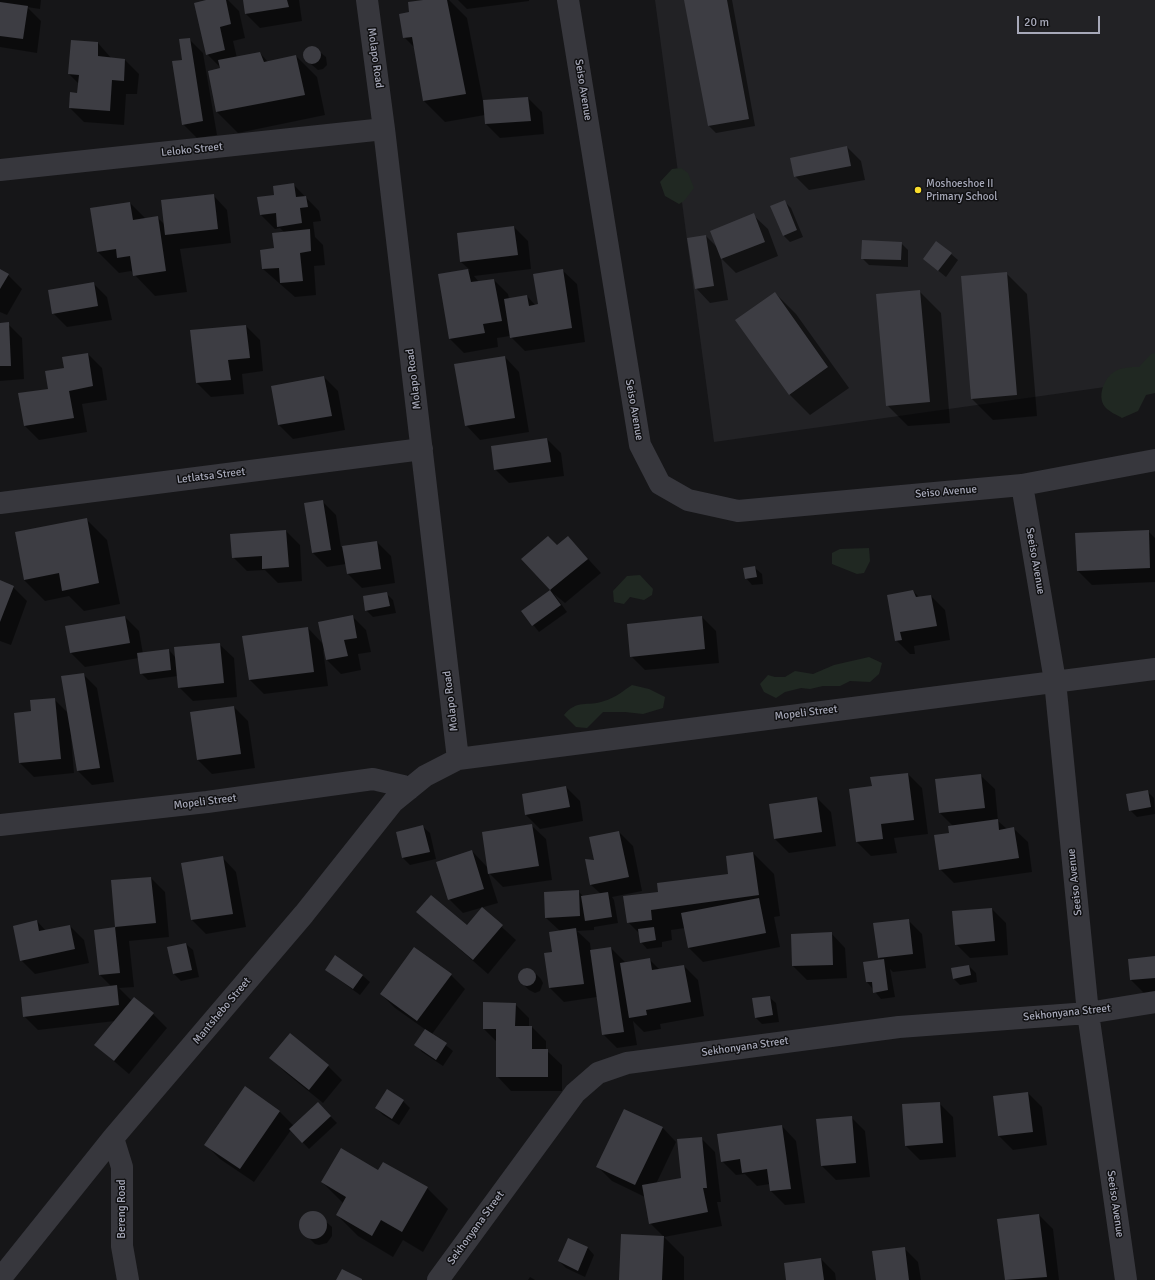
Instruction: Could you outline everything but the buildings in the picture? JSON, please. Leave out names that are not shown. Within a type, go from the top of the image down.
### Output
[{"type":"street","name":"Molapo Road","points":[[367,0],[384,129],[458,759]]},
{"type":"street","name":"Seiso Avenue","points":[[568,0],[640,445],[660,484],[688,500],[738,511],[1022,485],[1155,460]]},
{"type":"street","name":"Leloko Street","points":[[0,170],[384,129]]},
{"type":"street","name":"Letlatsa Street","points":[[0,503],[422,448]]},
{"type":"street","name":"Seeiso Avenue","points":[[1022,485],[1055,681],[1088,1013],[1126,1280]]},
{"type":"street","name":"Mopeli Street","points":[[458,759],[1155,669]]},
{"type":"street","name":"Mantshebo Street","points":[[0,1279],[113,1138],[304,914],[393,802],[425,776],[458,759]]},
{"type":"street","name":"Mopeli Street","points":[[0,825],[207,802],[373,779],[403,786],[409,789]]},
{"type":"street","name":"Sekhonyana Street","points":[[438,1280],[575,1093],[598,1073],[627,1063],[899,1027],[1088,1013],[1155,1002]]},
{"type":"street","name":"Bereng Road","points":[[113,1138],[122,1167],[122,1246],[128,1280]]},
{"type":"shaded area","name":"Moshoeshoe II Primary School","points":[[655,0],[1155,0],[1155,380],[714,442]]},
{"type":"shaded area","points":[[681,168],[688,173],[694,188],[684,201],[679,204],[665,196],[660,182],[672,169]]},
{"type":"shaded area","points":[[1155,353],[1155,393],[1146,395],[1138,411],[1122,418],[1106,408],[1102,399],[1102,388],[1110,375],[1123,368],[1139,367],[1151,354]]},
{"type":"shaded area","points":[[869,548],[870,561],[864,573],[857,574],[832,564],[832,553],[840,549]]},
{"type":"shaded area","points":[[640,575],[653,589],[652,595],[644,600],[630,597],[624,604],[614,602],[613,591],[627,576]]},
{"type":"shaded area","points":[[869,657],[882,663],[879,674],[870,682],[850,681],[840,686],[823,686],[810,689],[801,688],[785,692],[776,698],[764,692],[760,684],[768,675],[785,677],[795,671],[813,674],[834,665]]},
{"type":"shaded area","points":[[632,685],[649,689],[665,697],[663,708],[643,714],[603,712],[587,728],[576,727],[564,715],[573,707],[578,705],[598,703],[608,700]]},
{"type":"place","name":"Moshoeshoe II Primary School","points":[[918,190]]}]
